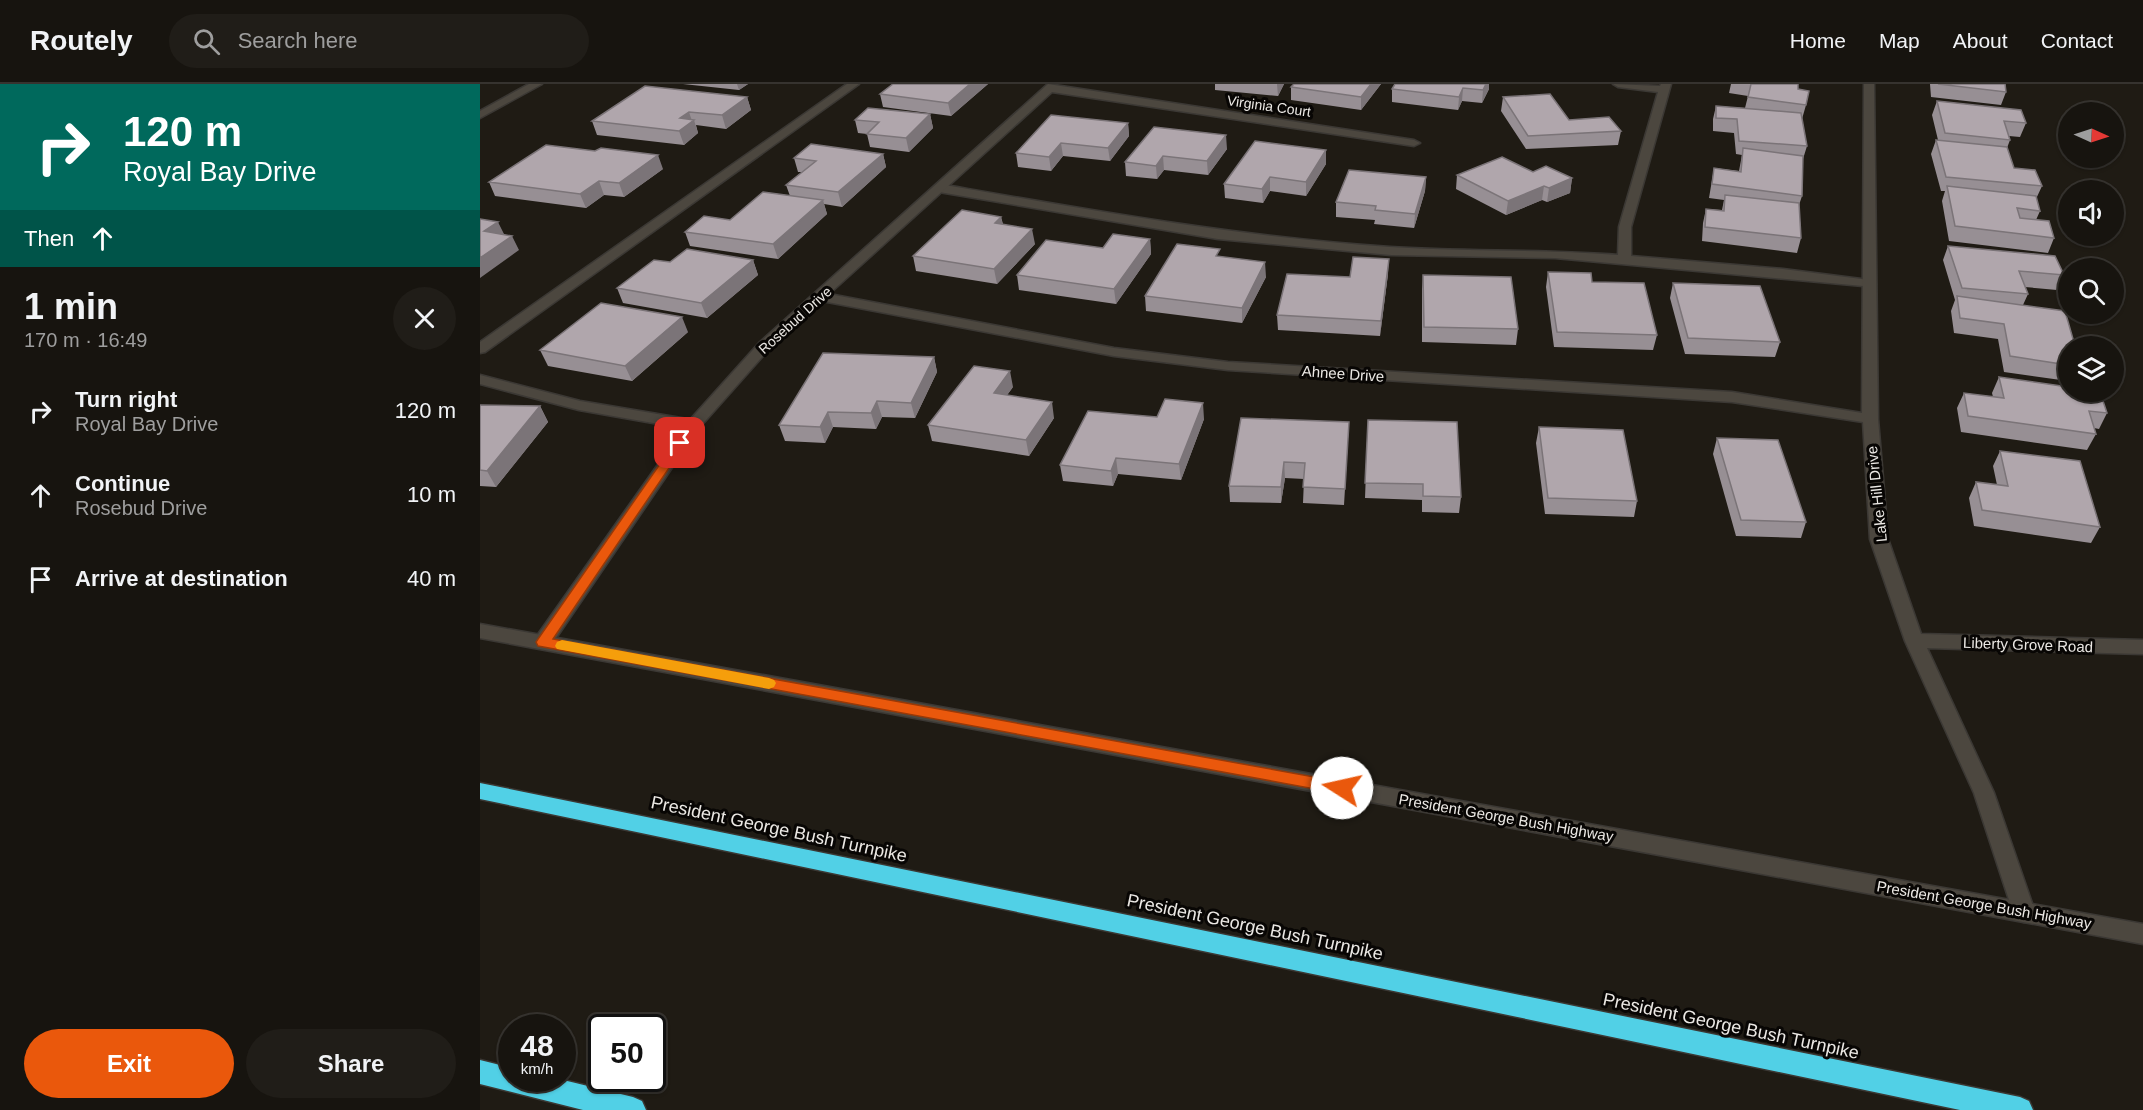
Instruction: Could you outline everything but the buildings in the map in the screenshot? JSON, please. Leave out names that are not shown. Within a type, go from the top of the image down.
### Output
[{"type":"highway","name":"President George Bush Turnpike","points":[[480,792],[2020,1110]]},
{"type":"highway","points":[[480,1072],[633,1110]]},
{"type":"street","points":[[480,115],[537,84]]},
{"type":"street","points":[[480,349],[854,84]]},
{"type":"street","points":[[1618,84],[1665,87],[1625,227],[1624,260]]},
{"type":"street","name":"Lake Hill Drive","points":[[1869,84],[1870,419],[1879,539],[1914,641],[1983,793],[2024,912]]},
{"type":"street","name":"Virginia Court","points":[[1052,86],[1414,143]]},
{"type":"street","name":"Rosebud Drive","points":[[543,642],[693,425],[765,345],[1052,86]]},
{"type":"street","points":[[939,189],[1218,235],[1391,251],[1555,254],[1783,273],[1869,284]]},
{"type":"street","name":"Ahnee Drive","points":[[820,297],[1114,352],[1228,366],[1732,397],[1870,419]]},
{"type":"street","points":[[480,379],[579,405],[693,425]]},
{"type":"street","name":"President George Bush Highway","points":[[480,631],[2143,934]]},
{"type":"street","name":"Liberty Grove Road","points":[[1914,641],[2143,647]]},
{"type":"slow traffic","points":[[562,646],[769,683]]},
{"type":"route","points":[[680,443],[579,593],[543,642],[1342,788]]}]
